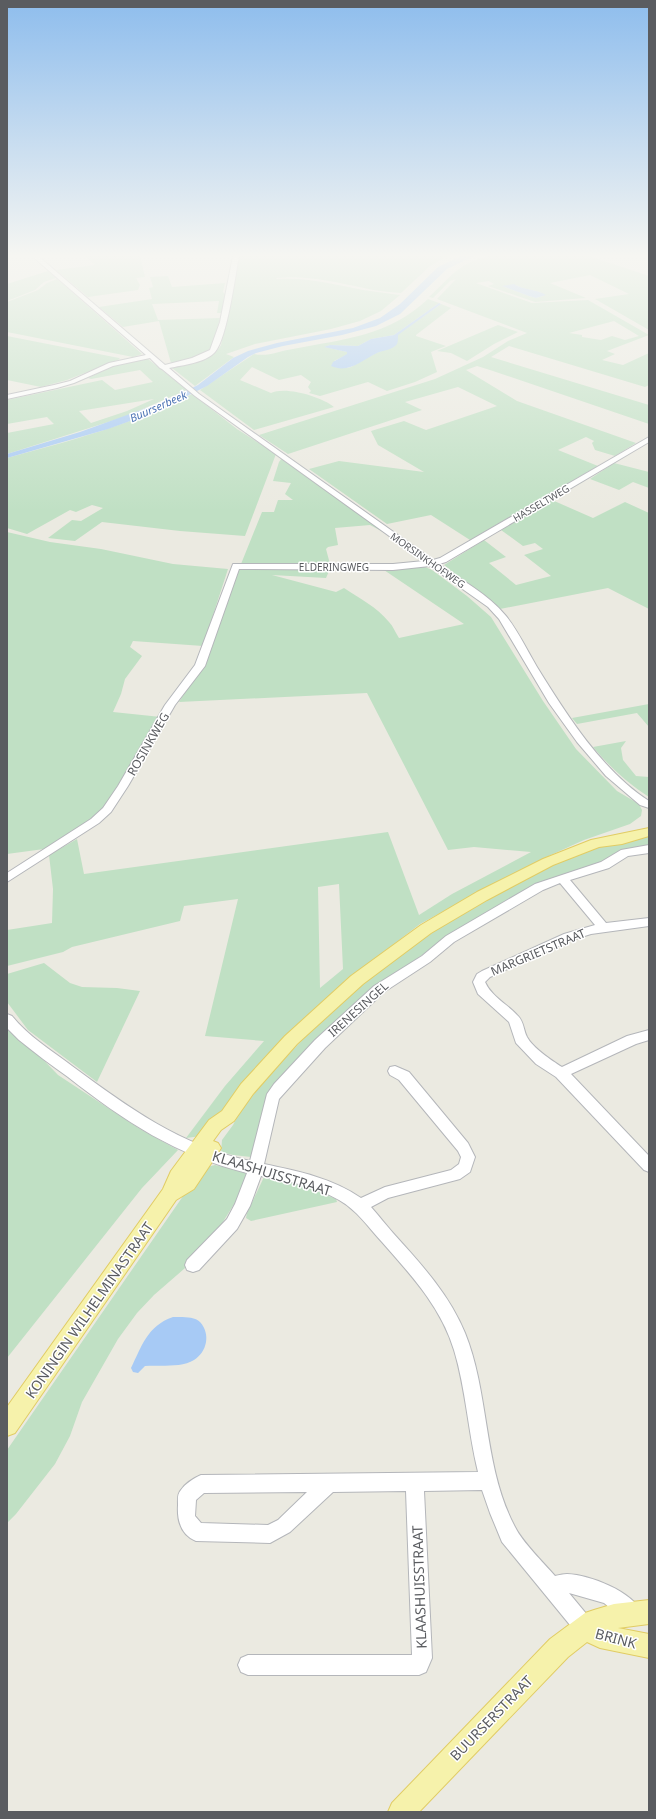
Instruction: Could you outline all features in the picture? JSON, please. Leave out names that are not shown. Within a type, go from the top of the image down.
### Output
[{"type":"main road","name":"KONINGIN WILHELMINASTRAAT","points":[[596,843],[605,836],[649,821]]},
{"type":"main road","name":"KONINGIN WILHELMINASTRAAT","points":[[7,1425],[170,1194],[187,1182],[203,1152],[225,1129],[228,1116],[248,1089],[291,1040],[357,980],[426,929],[482,896],[548,862],[596,843],[622,839],[649,832]]},
{"type":"main road","name":"BRINK","points":[[641,1612],[614,1616],[594,1622],[586,1629],[600,1636],[649,1646]]},
{"type":"main road","name":"BUURSERSTRAAT","points":[[401,1812],[559,1648],[586,1629]]},
{"type":"street","name":"MORSINKHOFWEG","points":[[132,341],[195,394],[491,605],[500,614],[554,703],[581,740],[610,774],[647,807]]},
{"type":"street","points":[[162,367],[200,357],[215,347],[216,341]]},
{"type":"street","points":[[7,397],[55,387],[72,382],[111,364],[149,356]]},
{"type":"street","name":"HASSELTWEG","points":[[432,563],[443,560],[649,439]]},
{"type":"street","name":"ELDERINGWEG","points":[[236,566],[393,567],[432,563]]},
{"type":"street","name":"ROSINKWEG","points":[[7,878],[96,821],[107,810],[123,786],[170,705],[200,666],[236,566]]},
{"type":"street","name":"IRENESINGEL","points":[[193,1265],[232,1224],[242,1206],[256,1169],[272,1098],[279,1088],[320,1044],[379,988],[426,959],[450,939],[539,887],[562,878],[605,865],[625,853],[649,849]]},
{"type":"street","points":[[562,878],[603,927]]},
{"type":"street","name":"MARGRIETSTRAAT","points":[[562,1073],[541,1060],[521,1039],[518,1034],[518,1025],[483,991],[479,982],[481,977],[561,940],[603,927],[649,922]]},
{"type":"street","name":"KLAASHUISSTRAAT","points":[[7,1019],[38,1049],[126,1113],[166,1138],[224,1160],[302,1179],[329,1189],[360,1206],[416,1268],[436,1294],[451,1319],[462,1350],[489,1481],[496,1506],[509,1535],[586,1629]]},
{"type":"street","points":[[649,1035],[632,1040],[562,1073],[649,1166]]},
{"type":"street","points":[[360,1206],[385,1193],[455,1175],[465,1168],[468,1157],[463,1147],[404,1076],[394,1071]]},
{"type":"street","points":[[330,1482],[284,1526],[270,1534],[196,1532],[186,1519],[187,1496],[201,1484],[330,1482],[415,1481],[489,1481]]},
{"type":"street","name":"KLAASHUISSTRAAT","points":[[248,1665],[419,1665],[422,1658],[415,1481]]},
{"type":"street","name":"BRINK","points":[[551,1587],[566,1583],[582,1586],[610,1595],[641,1612]]},
{"type":"green space","points":[[7,341],[32,341],[120,359],[67,380],[41,387],[7,380]]},
{"type":"green space","points":[[52,341],[127,341],[142,354],[133,357]]},
{"type":"green space","points":[[165,341],[214,341],[212,348],[195,357],[171,363]]},
{"type":"green space","points":[[222,341],[271,341],[255,344],[226,354],[234,357],[195,386],[172,368],[206,359],[217,351]]},
{"type":"green space","points":[[338,341],[367,341],[358,346],[330,345],[325,347],[347,352],[348,354],[334,361],[347,368],[376,353],[395,346],[396,341],[431,341],[446,346],[431,352],[437,372],[415,382],[387,391],[368,382],[320,396],[309,393],[311,391],[308,387],[311,382],[301,375],[279,380],[252,367],[240,380],[271,393],[285,391],[313,396],[334,407],[254,430],[200,390],[254,354],[269,354]]},
{"type":"green space","points":[[461,341],[500,341],[467,361],[451,353],[437,351]]},
{"type":"green space","points":[[508,341],[634,341],[607,351],[615,354],[602,360],[623,365],[649,353],[649,385],[645,387],[509,346],[491,357],[649,405],[649,424],[477,366],[466,370],[517,401],[636,443],[615,456],[595,450],[592,443],[594,441],[586,437],[558,450],[598,466],[470,540],[431,515],[387,524],[309,469],[339,461],[424,472],[378,445],[371,431],[404,421],[426,430],[497,406],[458,387],[405,402],[422,410],[288,454],[259,435],[435,379],[483,357]]},
{"type":"green space","points":[[140,359],[148,359],[187,390],[124,417],[7,454],[7,433],[54,424],[47,417],[7,424],[7,400],[102,380],[115,390],[153,382],[140,370],[91,379],[88,378],[112,366]],"holes":[[[154,399],[127,411],[91,423],[79,411]]]},
{"type":"green space","points":[[192,394],[237,429],[276,454],[245,536],[180,531],[102,522],[75,541],[48,538],[72,520],[81,521],[103,508],[92,505],[76,512],[70,510],[27,534],[7,528],[7,458],[101,431],[170,405]]},
{"type":"green space","points":[[282,458],[387,534],[370,525],[335,528],[338,545],[328,547],[326,549],[330,564],[241,564],[262,512],[274,512],[278,500],[293,500],[285,494],[291,483],[273,481],[279,462]]},
{"type":"green space","points":[[614,463],[649,472],[649,488],[633,482],[619,490],[590,479]]},
{"type":"green space","points":[[552,500],[593,518],[625,502],[649,513],[649,609],[608,588],[500,609],[444,565],[484,540],[506,557],[489,563],[516,585],[551,576],[524,555],[543,549],[535,543],[523,546],[501,530]]},
{"type":"green space","points":[[7,532],[50,542],[101,549],[173,564],[228,569],[203,646],[133,641],[130,647],[142,656],[125,679],[121,694],[113,712],[161,717],[108,803],[90,822],[44,849],[7,854]]},
{"type":"green space","points":[[423,566],[432,570],[467,596],[491,617],[543,701],[576,749],[617,791],[639,804],[642,810],[641,816],[630,824],[584,840],[542,859],[420,924],[368,964],[229,1103],[202,1136],[186,1138],[225,1086],[264,1041],[205,1036],[238,899],[184,906],[180,921],[72,947],[63,952],[7,966],[7,930],[52,923],[53,889],[49,855],[77,839],[84,874],[388,832],[419,915],[452,894],[531,852],[474,847],[448,850],[367,693],[179,702],[210,653],[238,570],[241,568],[330,569],[326,578],[272,575],[336,592],[344,588],[368,603],[379,612],[390,624],[399,638],[464,624],[381,568]],"holes":[[[339,884],[343,969],[320,988],[318,887]]]},
{"type":"green space","points":[[649,704],[649,727],[637,713],[577,724],[572,718]]},
{"type":"green space","points":[[626,741],[621,748],[623,760],[636,776],[649,777],[649,797],[619,774],[593,747]]},
{"type":"green space","points":[[649,834],[649,846],[585,868],[445,939],[372,990],[282,1076],[251,1157],[221,1152],[222,1140],[233,1125],[239,1113],[269,1076],[301,1041],[335,1008],[409,949],[488,899],[564,860],[593,848]]},
{"type":"green space","points":[[44,963],[70,983],[82,987],[117,988],[140,991],[97,1082],[28,1030],[7,1002],[7,974]]},
{"type":"green space","points":[[7,1022],[58,1075],[140,1129],[178,1150],[142,1188],[7,1358]]},
{"type":"green space","points":[[215,1165],[248,1173],[241,1193],[211,1241],[192,1262],[154,1295],[137,1313],[118,1339],[82,1402],[70,1436],[55,1464],[16,1514],[7,1523],[7,1450],[197,1176],[203,1168]]},
{"type":"green space","points":[[264,1177],[309,1188],[336,1199],[337,1202],[251,1221],[246,1218],[247,1213]]},
{"type":"water","name":"Buurserbeek","points":[[288,341],[310,341],[256,353],[207,386],[155,412],[108,429],[7,458],[7,454],[80,432],[163,402],[198,385],[233,358],[248,351]]},
{"type":"water","points":[[367,341],[398,341],[393,348],[377,353],[355,365],[344,368],[331,366],[333,362],[347,354],[347,352],[324,347],[330,345],[358,346]]},
{"type":"water","points":[[173,1317],[191,1318],[200,1322],[206,1332],[205,1348],[198,1357],[189,1363],[145,1366],[138,1373],[133,1372],[131,1368],[142,1345],[151,1331],[164,1321]]}]
